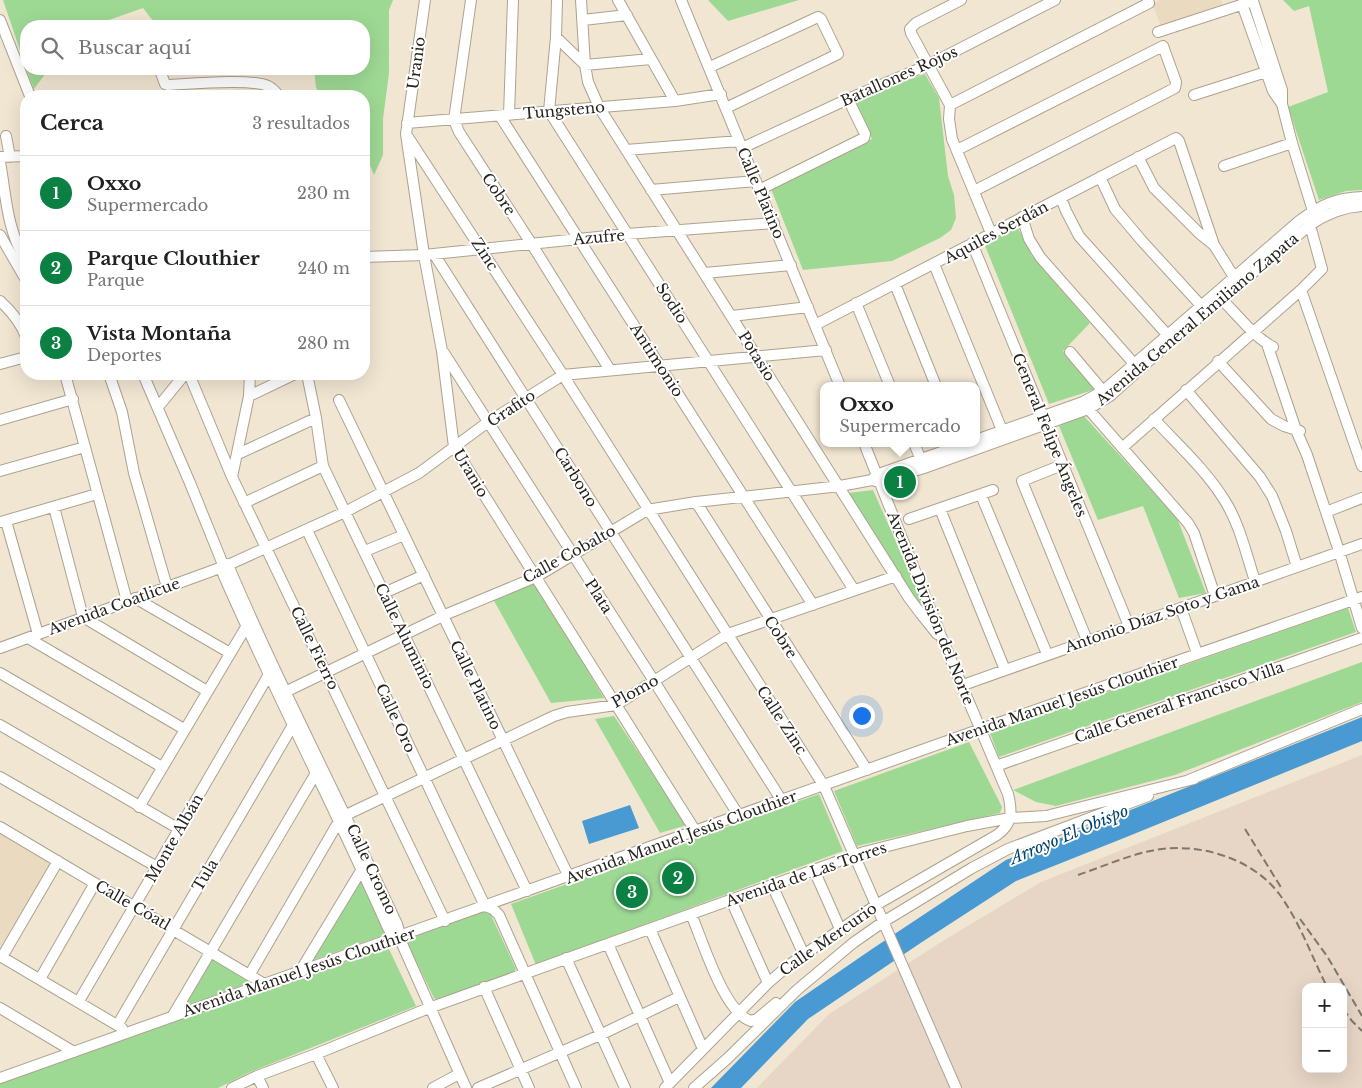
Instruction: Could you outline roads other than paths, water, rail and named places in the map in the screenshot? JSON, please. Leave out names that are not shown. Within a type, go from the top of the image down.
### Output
[{"type":"street","name":"Uranio","points":[[425,0],[407,128],[429,254],[454,447],[696,832]]},
{"type":"street","points":[[454,120],[471,0]]},
{"type":"street","points":[[505,115],[513,0]]},
{"type":"street","points":[[549,111],[558,0]]},
{"type":"street","name":"Potasio","points":[[581,0],[585,65],[591,90],[599,107],[920,614],[943,641]]},
{"type":"street","points":[[618,0],[674,101]]},
{"type":"street","name":"Calle Platino","points":[[681,0],[838,382]]},
{"type":"street","points":[[961,0],[912,26],[911,33],[950,105],[950,127],[957,150],[992,233]]},
{"type":"street","name":"Batallones Rojos","points":[[741,144],[928,65],[1055,0]]},
{"type":"street","points":[[1122,448],[1253,330],[1301,290],[1322,269],[1310,225],[1313,211],[1282,104],[1282,90],[1253,1],[1158,32]]},
{"type":"street","points":[[950,105],[1149,2]]},
{"type":"street","points":[[1242,4],[1273,91],[1282,104]]},
{"type":"street","points":[[583,20],[627,15]]},
{"type":"street","points":[[710,67],[818,17],[821,18],[838,54],[726,108]]},
{"type":"street","points":[[0,20],[20,71]]},
{"type":"street","points":[[556,36],[585,65],[651,59]]},
{"type":"street","points":[[957,150],[1163,46],[1176,86],[1173,89],[974,191]]},
{"type":"street","points":[[1194,96],[1266,72]]},
{"type":"street","points":[[22,75],[28,90]]},
{"type":"street","points":[[162,75],[165,84],[168,85],[232,82],[261,83],[273,90]]},
{"type":"street","name":"Tungsteno","points":[[407,128],[454,120],[674,101],[720,94]]},
{"type":"street","points":[[651,190],[758,185],[864,138],[865,134],[848,99]]},
{"type":"street","name":"Sodio","points":[[549,111],[854,590]]},
{"type":"street","name":"Antimonio","points":[[505,115],[579,239],[812,605]]},
{"type":"street","name":"Cobre","points":[[454,120],[464,142],[531,243],[610,370]]},
{"type":"street","name":"Zinc","points":[[407,128],[563,375]]},
{"type":"street","points":[[6,136],[5,157],[20,156]]},
{"type":"street","name":"Aquiles Serdán","points":[[815,324],[1176,138],[1214,245]]},
{"type":"street","points":[[1224,166],[1292,143]]},
{"type":"street","points":[[626,150],[741,144]]},
{"type":"street","points":[[1138,157],[1154,188],[1177,212],[1214,245],[1234,277]]},
{"type":"street","points":[[0,162],[12,232],[20,251]]},
{"type":"street","points":[[1100,177],[1116,209],[1142,241],[1204,309]]},
{"type":"street","name":"Avenida General Emiliano Zapata","points":[[1219,296],[1234,277],[1313,211],[1334,201],[1362,197]]},
{"type":"street","points":[[1061,198],[1080,236],[1170,338]]},
{"type":"street","name":"Avenida General Emiliano Zapata","points":[[1086,406],[1137,366],[1219,296],[1310,225],[1328,214],[1341,209],[1362,206]]},
{"type":"street","points":[[1022,217],[1029,239],[1040,256],[1137,366]]},
{"type":"street","name":"Azufre","points":[[370,257],[429,254],[627,234],[774,224]]},
{"type":"street","points":[[1,239],[20,269]]},
{"type":"street","name":"General Felipe Ángeles","points":[[972,243],[1128,626]]},
{"type":"street","name":"Carbono","points":[[429,254],[525,398],[782,801]]},
{"type":"street","points":[[934,264],[1004,435]]},
{"type":"street","points":[[705,273],[791,266]]},
{"type":"street","points":[[895,284],[934,382]]},
{"type":"street","points":[[1301,290],[1362,466]]},
{"type":"street","points":[[1219,296],[1267,344],[1275,349],[1278,355],[1300,435],[1340,552],[1358,598],[1362,628]]},
{"type":"street","points":[[0,301],[9,309],[20,324]]},
{"type":"street","points":[[856,304],[888,382]]},
{"type":"street","points":[[732,316],[808,307]]},
{"type":"street","name":"Grafito","points":[[223,565],[307,530],[419,473],[488,422],[563,375],[758,358],[826,350]]},
{"type":"street","name":"Plata","points":[[442,351],[739,816]]},
{"type":"street","points":[[1070,352],[1103,391]]},
{"type":"street","points":[[0,364],[20,359]]},
{"type":"street","points":[[1218,361],[1271,419],[1300,435]]},
{"type":"street","name":"Avenida General Emiliano Zapata","points":[[980,443],[1110,396],[1137,366]]},
{"type":"street","name":"Calle Zinc","points":[[563,375],[824,786],[956,1088]]},
{"type":"street","points":[[68,380],[97,494],[131,600],[230,653]]},
{"type":"street","points":[[111,380],[122,412],[134,473],[167,587]]},
{"type":"street","name":"Calle Cromo","points":[[146,380],[223,565],[246,627],[268,676],[316,773],[342,818],[398,924],[399,937],[392,934],[388,928],[342,818],[223,565]]},
{"type":"street","points":[[158,408],[182,380]]},
{"type":"street","name":"Calle Fierro","points":[[190,380],[244,503],[445,921]]},
{"type":"street","points":[[232,476],[249,396],[250,380]]},
{"type":"street","points":[[249,396],[282,380]]},
{"type":"street","name":"Calle Aluminio","points":[[308,380],[323,466],[527,891]]},
{"type":"street","points":[[1186,390],[1260,477],[1275,505],[1297,567]]},
{"type":"street","points":[[0,420],[73,399]]},
{"type":"street","name":"Calle Platino","points":[[339,400],[569,876]]},
{"type":"street","points":[[1086,406],[1188,523],[1215,596]]},
{"type":"street","points":[[238,454],[316,418]]},
{"type":"street","points":[[1154,419],[1196,463],[1225,501],[1233,516],[1255,581]]},
{"type":"street","name":"Avenida General Emiliano Zapata","points":[[980,439],[1004,435]]},
{"type":"street","points":[[0,471],[85,447]]},
{"type":"street","points":[[865,447],[876,479]]},
{"type":"street","points":[[916,447],[922,464]]},
{"type":"street","name":"Avenida General Emiliano Zapata","points":[[922,464],[957,447]]},
{"type":"street","name":"Avenida General Emiliano Zapata","points":[[876,479],[970,447]]},
{"type":"street","points":[[1062,465],[1022,481],[1087,640]]},
{"type":"street","points":[[244,503],[323,466]]},
{"type":"street","name":"Calle Cobalto","points":[[284,692],[443,616],[536,577],[647,510],[696,502],[840,486],[876,479]]},
{"type":"street","name":"Avenida División del Norte","points":[[876,479],[996,766],[1009,799],[1011,808],[1010,818]]},
{"type":"street","points":[[909,519],[993,490]]},
{"type":"street","points":[[38,634],[3,521],[97,494]]},
{"type":"street","points":[[981,495],[1047,654]]},
{"type":"street","points":[[1326,512],[1362,498]]},
{"type":"street","name":"Cobre","points":[[696,502],[866,770]]},
{"type":"street","points":[[54,507],[83,617],[207,691]]},
{"type":"street","points":[[940,509],[1005,670]]},
{"type":"street","name":"Calle Oro","points":[[307,530],[485,906]]},
{"type":"street","points":[[365,551],[404,535]]},
{"type":"street","name":"Antonio Díaz Soto y Gama","points":[[963,684],[1362,544]]},
{"type":"street","name":"Avenida Coatlicue","points":[[0,648],[223,565]]},
{"type":"street","points":[[384,593],[424,575]]},
{"type":"street","name":"Plomo","points":[[342,818],[560,714],[616,705],[728,634],[896,576]]},
{"type":"street","name":"Avenida Manuel Jesús Clouthier","points":[[0,1077],[172,1018],[1197,653],[1358,598]]},
{"type":"street","points":[[1181,608],[1197,653]]},
{"type":"street","points":[[139,807],[246,627]]},
{"type":"street","points":[[28,638],[184,729]]},
{"type":"street","name":"Calle General Francisco Villa","points":[[996,766],[1362,638]]},
{"type":"street","points":[[0,673],[162,767]]},
{"type":"street","name":"Monte Albán","points":[[79,1001],[268,676]]},
{"type":"street","points":[[694,1088],[728,1058],[789,997],[853,943],[885,926],[972,868],[1008,849],[1194,778],[1362,709]]},
{"type":"street","points":[[0,726],[179,829]]},
{"type":"street","name":"Tula","points":[[118,1024],[293,726]]},
{"type":"street","points":[[172,1018],[316,773]]},
{"type":"street","points":[[0,778],[157,867]]},
{"type":"street","name":"Avenida de Las Torres","points":[[232,1088],[484,987],[855,855],[931,834],[1010,818],[1046,816],[1194,778]]},
{"type":"street","points":[[250,974],[342,818]]},
{"type":"street","name":"Calle Mercurio","points":[[668,1086],[768,983],[804,955],[876,905],[998,835],[1005,829],[1010,818]]},
{"type":"street","name":"Calle Cóatl","points":[[0,827],[266,984]]},
{"type":"street","points":[[58,861],[1,957],[129,1032]]},
{"type":"street","points":[[299,973],[362,869]]},
{"type":"street","points":[[814,870],[840,931]]},
{"type":"street","points":[[40,979],[96,883]]},
{"type":"street","points":[[772,885],[804,955]]},
{"type":"street","points":[[499,915],[500,906],[510,897]]},
{"type":"street","points":[[732,900],[768,983]]},
{"type":"street","points":[[485,906],[493,909],[499,915],[576,1088]]},
{"type":"street","points":[[691,914],[726,996],[733,1008],[747,1020],[753,1021],[774,1004],[789,997]]},
{"type":"street","points":[[853,943],[856,936],[872,922],[869,916],[862,915]]},
{"type":"street","points":[[650,929],[703,1049]]},
{"type":"street","points":[[399,937],[466,1088]]},
{"type":"street","points":[[608,944],[668,1086]]},
{"type":"street","points":[[566,958],[625,1088]]},
{"type":"street","points":[[484,987],[529,1088]]},
{"type":"street","points":[[478,1088],[600,1035],[679,997]]},
{"type":"street","points":[[0,1008],[74,1052]]},
{"type":"street","points":[[316,1054],[333,1088]]},
{"type":"street","points":[[433,1088],[459,1074]]},
{"type":"street","points":[[258,1076],[263,1088]]},
{"type":"water","points":[[1362,717],[1362,741],[1016,881],[808,1019],[741,1088],[711,1088],[795,1002],[1006,860]]},
{"type":"water","points":[[630,805],[639,828],[589,844],[582,821]]},
{"type":"railway","points":[[1245,829],[1282,889]]},
{"type":"railway","points":[[1078,875],[1132,856],[1168,848],[1204,851],[1222,855],[1239,862],[1268,882],[1280,895],[1300,929],[1325,983]]},
{"type":"railway","points":[[1300,919],[1327,956],[1362,1016]]},
{"type":"railway","points":[[1347,1014],[1362,1031]]},
{"type":"place","name":"Oxxo","points":[[900,482]]},
{"type":"place","name":"Parque Clouthier","points":[[678,878]]},
{"type":"place","name":"Vista Montaña","points":[[632,892]]},
{"type":"water label","name":"Arroyo El Obispo","points":[[1069,834]]}]
